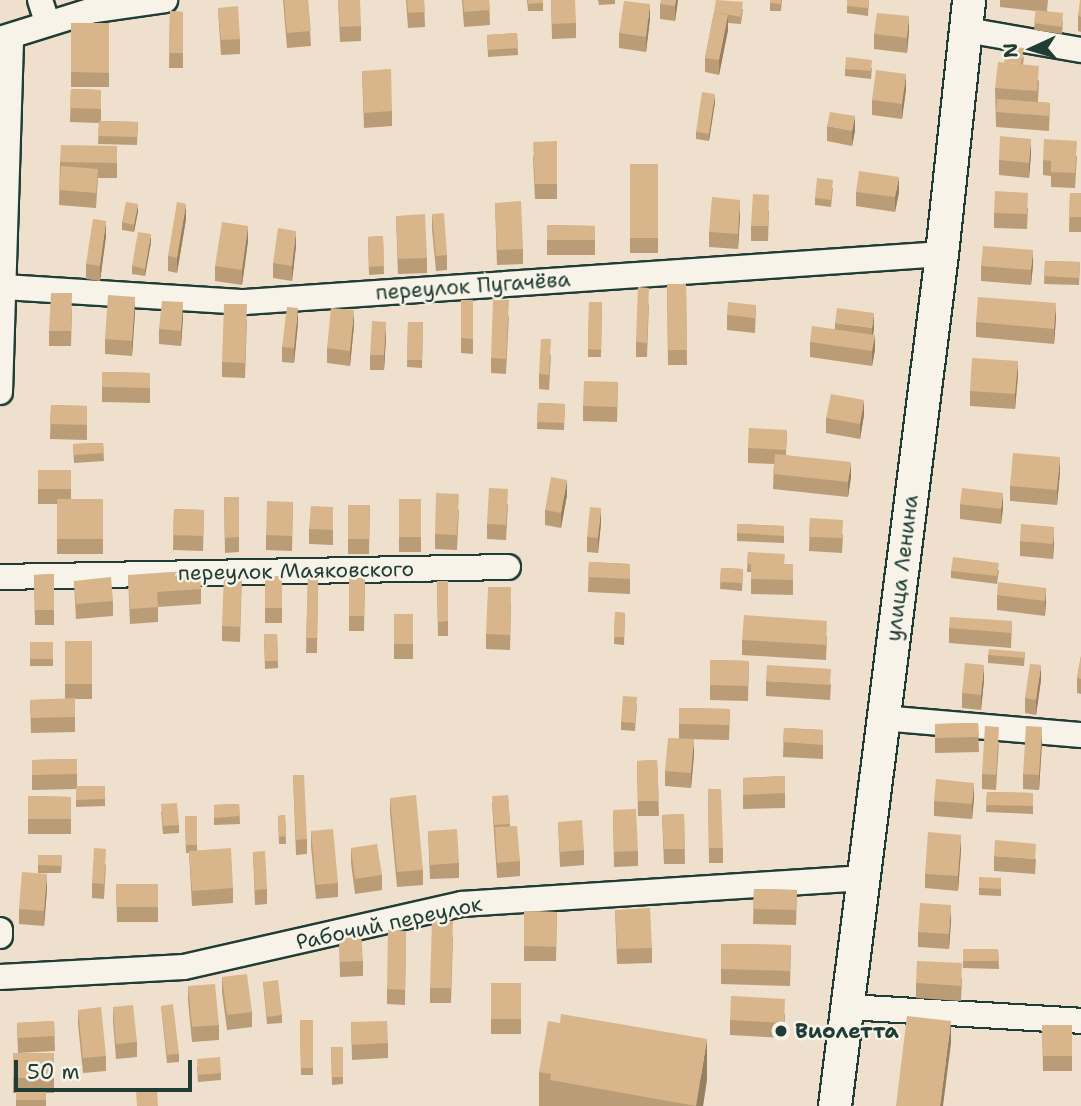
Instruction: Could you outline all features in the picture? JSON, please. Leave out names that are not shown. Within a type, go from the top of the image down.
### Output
[{"type":"main road","name":"улица Ленина","points":[[835,1106],[942,254],[967,15]]},
{"type":"street","points":[[0,392],[4,287],[5,37],[43,11],[165,0]]},
{"type":"street","name":"улица Ленина","points":[[967,15],[1081,50]]},
{"type":"street","name":"переулок Пугачёва","points":[[4,287],[245,302],[942,254]]},
{"type":"street","name":"переулок Маяковского","points":[[0,577],[508,567]]},
{"type":"street","points":[[882,718],[1081,736]]},
{"type":"street","name":"Рабочий переулок","points":[[0,977],[184,967],[462,904],[864,877]]},
{"type":"street","points":[[0,930],[0,936]]},
{"type":"street","points":[[848,1007],[1081,1021]]},
{"type":"building","points":[[284,0],[308,0],[311,31],[287,33]]},
{"type":"building","points":[[338,0],[360,0],[361,26],[340,27]]},
{"type":"building","points":[[407,0],[424,0],[425,12],[408,13]]},
{"type":"building","points":[[463,0],[489,0],[490,10],[464,12]]},
{"type":"building","points":[[528,0],[543,0],[543,3],[528,4]]},
{"type":"building","points":[[551,0],[575,0],[576,23],[552,24]]},
{"type":"building","points":[[661,0],[676,0],[675,6],[660,4]]},
{"type":"building","points":[[716,0],[743,2],[741,17],[714,12]]},
{"type":"building","points":[[770,0],[781,0],[781,4],[770,3]]},
{"type":"building","points":[[847,0],[869,0],[868,8],[847,6]]},
{"type":"building","points":[[1081,0],[1081,17],[1078,16]]},
{"type":"building","points":[[624,1],[650,4],[646,37],[619,33]]},
{"type":"building","points":[[238,6],[240,39],[221,40],[218,8]]},
{"type":"building","points":[[1036,10],[1063,13],[1062,27],[1034,23]]},
{"type":"building","points":[[170,11],[183,12],[183,53],[169,53]]},
{"type":"building","points":[[714,12],[728,15],[719,60],[705,58]]},
{"type":"building","points":[[877,13],[909,16],[907,38],[874,34]]},
{"type":"building","points":[[71,23],[109,23],[109,73],[71,72]]},
{"type":"building","points":[[517,33],[518,48],[488,50],[487,35]]},
{"type":"building","points":[[1006,46],[1024,48],[1021,64],[1004,63]]},
{"type":"building","points":[[846,57],[872,60],[871,71],[845,69]]},
{"type":"building","points":[[998,62],[1039,66],[1037,91],[995,88]]},
{"type":"building","points":[[391,69],[392,111],[364,113],[362,71]]},
{"type":"building","points":[[876,70],[906,74],[902,104],[872,100]]},
{"type":"building","points":[[71,89],[101,90],[101,109],[70,108]]},
{"type":"building","points":[[702,92],[715,94],[709,134],[696,132]]},
{"type":"building","points":[[997,99],[1050,103],[1049,116],[996,112]]},
{"type":"building","points":[[830,112],[855,116],[852,131],[827,126]]},
{"type":"building","points":[[99,121],[138,122],[137,137],[98,136]]},
{"type":"building","points":[[1000,136],[1031,139],[1029,163],[999,160]]},
{"type":"building","points":[[1044,139],[1077,141],[1075,173],[1051,172],[1051,161],[1043,160]]},
{"type":"building","points":[[557,141],[557,184],[535,184],[533,142]]},
{"type":"building","points":[[61,145],[117,146],[117,163],[60,162]]},
{"type":"building","points":[[630,164],[658,164],[658,238],[630,238]]},
{"type":"building","points":[[61,166],[98,169],[96,193],[59,190]]},
{"type":"building","points":[[859,171],[899,177],[895,197],[856,192]]},
{"type":"building","points":[[817,178],[833,180],[831,200],[815,198]]},
{"type":"building","points":[[995,191],[1028,193],[1027,214],[994,213]]},
{"type":"building","points":[[1070,193],[1081,193],[1081,217],[1069,217]]},
{"type":"building","points":[[753,194],[769,195],[768,226],[751,226]]},
{"type":"building","points":[[712,197],[740,200],[738,234],[709,232]]},
{"type":"building","points":[[521,201],[523,249],[497,250],[495,203]]},
{"type":"building","points":[[126,202],[138,204],[134,225],[122,222]]},
{"type":"building","points":[[177,202],[186,204],[177,258],[168,256]]},
{"type":"building","points":[[444,213],[447,255],[436,256],[432,214]]},
{"type":"building","points":[[425,214],[427,258],[398,259],[396,216]]},
{"type":"building","points":[[93,219],[106,221],[100,266],[86,264]]},
{"type":"building","points":[[222,222],[248,226],[242,270],[215,266]]},
{"type":"building","points":[[547,225],[595,226],[595,240],[547,240]]},
{"type":"building","points":[[278,228],[296,231],[292,266],[273,263]]},
{"type":"building","points":[[138,232],[151,234],[145,269],[132,266]]},
{"type":"building","points":[[383,236],[384,266],[369,267],[368,237]]},
{"type":"building","points":[[983,246],[1033,250],[1031,270],[981,266]]},
{"type":"building","points":[[1045,261],[1080,262],[1079,278],[1044,276]]},
{"type":"building","points":[[667,284],[686,284],[687,350],[668,350]]},
{"type":"building","points":[[638,287],[649,288],[647,343],[636,342]]},
{"type":"building","points":[[51,293],[72,293],[71,331],[49,331]]},
{"type":"building","points":[[108,295],[135,297],[132,341],[105,339]]},
{"type":"building","points":[[978,297],[1056,303],[1054,329],[976,322]]},
{"type":"building","points":[[461,300],[473,300],[473,339],[461,338]]},
{"type":"building","points":[[493,300],[509,300],[506,359],[491,358]]},
{"type":"building","points":[[162,301],[183,302],[181,331],[159,329]]},
{"type":"building","points":[[589,302],[602,302],[601,350],[588,349]]},
{"type":"building","points":[[728,302],[756,305],[755,318],[727,315]]},
{"type":"building","points":[[224,304],[247,304],[245,363],[222,362]]},
{"type":"building","points":[[287,307],[298,308],[294,348],[282,347]]},
{"type":"building","points":[[331,308],[354,310],[350,351],[327,348]]},
{"type":"building","points":[[837,308],[874,313],[872,328],[835,323]]},
{"type":"building","points":[[372,321],[386,322],[384,355],[370,355]]},
{"type":"building","points":[[408,322],[423,322],[422,360],[407,360]]},
{"type":"building","points":[[812,326],[875,335],[872,351],[810,342]]},
{"type":"building","points":[[541,339],[551,339],[549,375],[539,374]]},
{"type":"building","points":[[972,358],[1018,361],[1015,394],[970,391]]},
{"type":"building","points":[[102,372],[150,373],[150,388],[102,387]]},
{"type":"building","points":[[584,381],[618,382],[617,407],[583,406]]},
{"type":"building","points":[[831,394],[864,400],[860,424],[826,418]]},
{"type":"building","points":[[538,403],[565,404],[564,423],[537,422]]},
{"type":"building","points":[[51,405],[87,406],[87,425],[50,424]]},
{"type":"building","points":[[749,428],[787,430],[786,450],[748,448]]},
{"type":"building","points":[[103,443],[104,453],[74,455],[73,444]]},
{"type":"building","points":[[1013,453],[1060,457],[1057,490],[1010,486]]},
{"type":"building","points":[[775,454],[851,462],[848,482],[773,474]]},
{"type":"building","points":[[38,470],[71,470],[71,489],[38,489]]},
{"type":"building","points":[[551,477],[567,480],[561,513],[545,510]]},
{"type":"building","points":[[489,488],[508,489],[506,525],[487,524]]},
{"type":"building","points":[[962,488],[1003,493],[1001,509],[960,504]]},
{"type":"building","points":[[436,493],[459,494],[457,535],[435,534]]},
{"type":"building","points":[[224,497],[239,497],[239,537],[225,538]]},
{"type":"building","points":[[57,499],[103,499],[103,539],[57,539]]},
{"type":"building","points":[[399,499],[421,499],[421,537],[399,537]]},
{"type":"building","points":[[267,501],[293,502],[292,536],[266,535]]},
{"type":"building","points":[[348,505],[370,505],[369,539],[348,539]]},
{"type":"building","points":[[311,506],[333,507],[333,530],[309,529]]},
{"type":"building","points":[[590,507],[601,508],[598,538],[587,537]]},
{"type":"building","points":[[174,509],[204,510],[203,536],[173,535]]},
{"type":"building","points":[[810,518],[843,520],[842,538],[809,537]]},
{"type":"building","points":[[737,524],[784,526],[784,536],[737,533]]},
{"type":"building","points":[[1021,524],[1054,527],[1053,544],[1020,541]]},
{"type":"building","points":[[748,552],[785,554],[784,564],[747,564]]},
{"type":"building","points":[[953,557],[999,563],[997,576],[951,571]]},
{"type":"building","points":[[589,562],[630,564],[630,579],[588,577]]},
{"type":"building","points":[[751,564],[793,564],[793,580],[751,579]]},
{"type":"building","points":[[721,568],[743,569],[742,583],[720,582]]},
{"type":"building","points":[[200,570],[201,589],[157,592],[158,607],[130,609],[128,575]]},
{"type":"building","points":[[224,573],[242,573],[240,627],[222,626]]},
{"type":"building","points":[[54,574],[54,610],[35,610],[34,575]]},
{"type":"building","points":[[265,576],[282,576],[282,608],[265,608]]},
{"type":"building","points":[[111,577],[113,601],[76,604],[74,581]]},
{"type":"building","points":[[308,577],[318,577],[317,638],[306,638]]},
{"type":"building","points":[[349,578],[365,578],[364,616],[349,616]]},
{"type":"building","points":[[437,581],[448,581],[448,621],[438,622]]},
{"type":"building","points":[[998,582],[1046,588],[1045,601],[997,595]]},
{"type":"building","points":[[488,587],[511,587],[510,635],[486,634]]},
{"type":"building","points":[[615,612],[625,613],[624,637],[614,637]]},
{"type":"building","points":[[394,614],[413,614],[413,644],[394,644]]},
{"type":"building","points":[[744,615],[827,621],[826,645],[742,640]]},
{"type":"building","points":[[950,617],[1012,621],[1011,633],[949,628]]},
{"type":"building","points":[[264,634],[277,634],[278,661],[265,661]]},
{"type":"building","points":[[65,641],[92,641],[92,684],[65,684]]},
{"type":"building","points":[[30,642],[53,642],[53,659],[30,659]]},
{"type":"building","points":[[989,649],[1025,652],[1024,658],[988,655]]},
{"type":"building","points":[[1081,656],[1081,679],[1077,678]]},
{"type":"building","points":[[710,660],[749,661],[748,686],[710,685]]},
{"type":"building","points":[[965,663],[984,665],[981,695],[962,693]]},
{"type":"building","points":[[1030,664],[1041,665],[1036,700],[1025,698]]},
{"type":"building","points":[[767,665],[831,669],[830,685],[766,681]]},
{"type":"building","points":[[623,696],[637,697],[635,723],[621,722]]},
{"type":"building","points":[[75,698],[75,717],[31,718],[30,700]]},
{"type":"building","points":[[679,708],[730,709],[729,725],[679,724]]},
{"type":"building","points":[[978,723],[979,737],[935,738],[935,724]]},
{"type":"building","points":[[985,726],[999,727],[996,775],[982,774]]},
{"type":"building","points":[[1026,726],[1042,727],[1039,775],[1023,774]]},
{"type":"building","points":[[784,728],[823,730],[823,745],[783,742]]},
{"type":"building","points":[[668,738],[694,739],[691,773],[665,771]]},
{"type":"building","points":[[77,759],[77,774],[32,775],[32,760]]},
{"type":"building","points":[[657,760],[659,801],[638,801],[637,761]]},
{"type":"building","points":[[293,775],[304,775],[307,839],[296,840]]},
{"type":"building","points":[[785,776],[785,793],[743,795],[743,778]]},
{"type":"building","points":[[936,779],[974,783],[972,804],[934,801]]},
{"type":"building","points":[[76,786],[105,786],[105,799],[76,800]]},
{"type":"building","points":[[708,789],[721,789],[723,848],[709,848]]},
{"type":"building","points":[[987,792],[1033,793],[1033,806],[986,805]]},
{"type":"building","points":[[416,795],[423,870],[397,872],[390,798]]},
{"type":"building","points":[[508,795],[510,824],[494,825],[492,796]]},
{"type":"building","points":[[28,796],[71,797],[71,819],[28,819]]},
{"type":"building","points":[[177,803],[179,825],[163,826],[161,804]]},
{"type":"building","points":[[239,804],[240,816],[214,818],[214,805]]},
{"type":"building","points":[[636,809],[638,851],[614,852],[613,810]]},
{"type":"building","points":[[684,814],[685,849],[664,849],[662,815]]},
{"type":"building","points":[[285,815],[286,836],[279,837],[278,816]]},
{"type":"building","points":[[185,816],[197,816],[197,845],[186,845]]},
{"type":"building","points":[[582,820],[584,850],[560,852],[558,822]]},
{"type":"building","points":[[517,826],[520,861],[497,863],[495,827]]},
{"type":"building","points":[[333,829],[338,883],[316,885],[311,831]]},
{"type":"building","points":[[457,829],[459,863],[430,865],[428,831]]},
{"type":"building","points":[[928,832],[961,835],[958,876],[925,874]]},
{"type":"building","points":[[995,840],[1036,844],[1035,859],[994,856]]},
{"type":"building","points":[[377,844],[382,875],[355,879],[351,848]]},
{"type":"building","points":[[94,848],[106,849],[104,884],[92,883]]},
{"type":"building","points":[[231,848],[233,888],[192,891],[189,851]]},
{"type":"building","points":[[265,851],[267,889],[255,890],[253,852]]},
{"type":"building","points":[[38,855],[62,855],[61,866],[38,865]]},
{"type":"building","points":[[22,872],[47,874],[44,911],[19,909]]},
{"type":"building","points":[[979,877],[1001,878],[1001,889],[979,888]]},
{"type":"building","points":[[116,884],[158,884],[158,907],[117,907]]},
{"type":"building","points":[[754,889],[797,890],[796,910],[753,909]]},
{"type":"building","points":[[920,903],[951,905],[949,934],[918,932]]},
{"type":"building","points":[[650,908],[652,948],[617,949],[615,910]]},
{"type":"building","points":[[524,911],[557,912],[556,947],[524,946]]},
{"type":"building","points":[[432,920],[453,921],[451,988],[430,988]]},
{"type":"building","points":[[388,930],[406,931],[405,990],[387,989]]},
{"type":"building","points":[[361,931],[363,961],[340,962],[339,932]]},
{"type":"building","points":[[721,944],[791,945],[790,971],[721,969]]},
{"type":"building","points":[[963,949],[998,949],[999,961],[963,961]]},
{"type":"building","points":[[917,961],[962,963],[961,986],[916,983]]},
{"type":"building","points":[[247,974],[252,1012],[227,1015],[222,977]]},
{"type":"building","points":[[278,980],[282,1015],[267,1017],[263,982]]},
{"type":"building","points":[[491,983],[521,983],[521,1019],[491,1019]]},
{"type":"building","points":[[215,984],[219,1025],[192,1027],[188,986]]},
{"type":"building","points":[[731,996],[785,999],[784,1023],[730,1020]]},
{"type":"building","points":[[173,1004],[179,1054],[167,1055],[161,1006]]},
{"type":"building","points":[[133,1005],[137,1042],[116,1044],[113,1007]]},
{"type":"building","points":[[101,1007],[106,1056],[83,1058],[78,1010]]},
{"type":"building","points":[[561,1014],[707,1039],[696,1106],[550,1080],[551,1074],[539,1072],[548,1021],[560,1023]]},
{"type":"building","points":[[907,1016],[951,1021],[940,1106],[896,1106]]},
{"type":"building","points":[[300,1020],[313,1020],[313,1068],[301,1068]]},
{"type":"building","points":[[54,1021],[55,1036],[18,1038],[17,1023]]},
{"type":"building","points":[[387,1021],[388,1043],[352,1045],[351,1022]]},
{"type":"building","points":[[1042,1025],[1072,1025],[1072,1056],[1043,1056]]},
{"type":"building","points":[[331,1047],[343,1047],[343,1077],[332,1077]]},
{"type":"building","points":[[13,1053],[54,1053],[54,1078],[13,1078]]},
{"type":"building","points":[[220,1057],[221,1073],[198,1075],[197,1059]]},
{"type":"building","points":[[157,1088],[158,1106],[137,1106],[136,1090]]},
{"type":"building","points":[[16,1089],[46,1090],[46,1100],[16,1100]]},
{"type":"place","name":"Виолетта","points":[[781,1031]]}]
